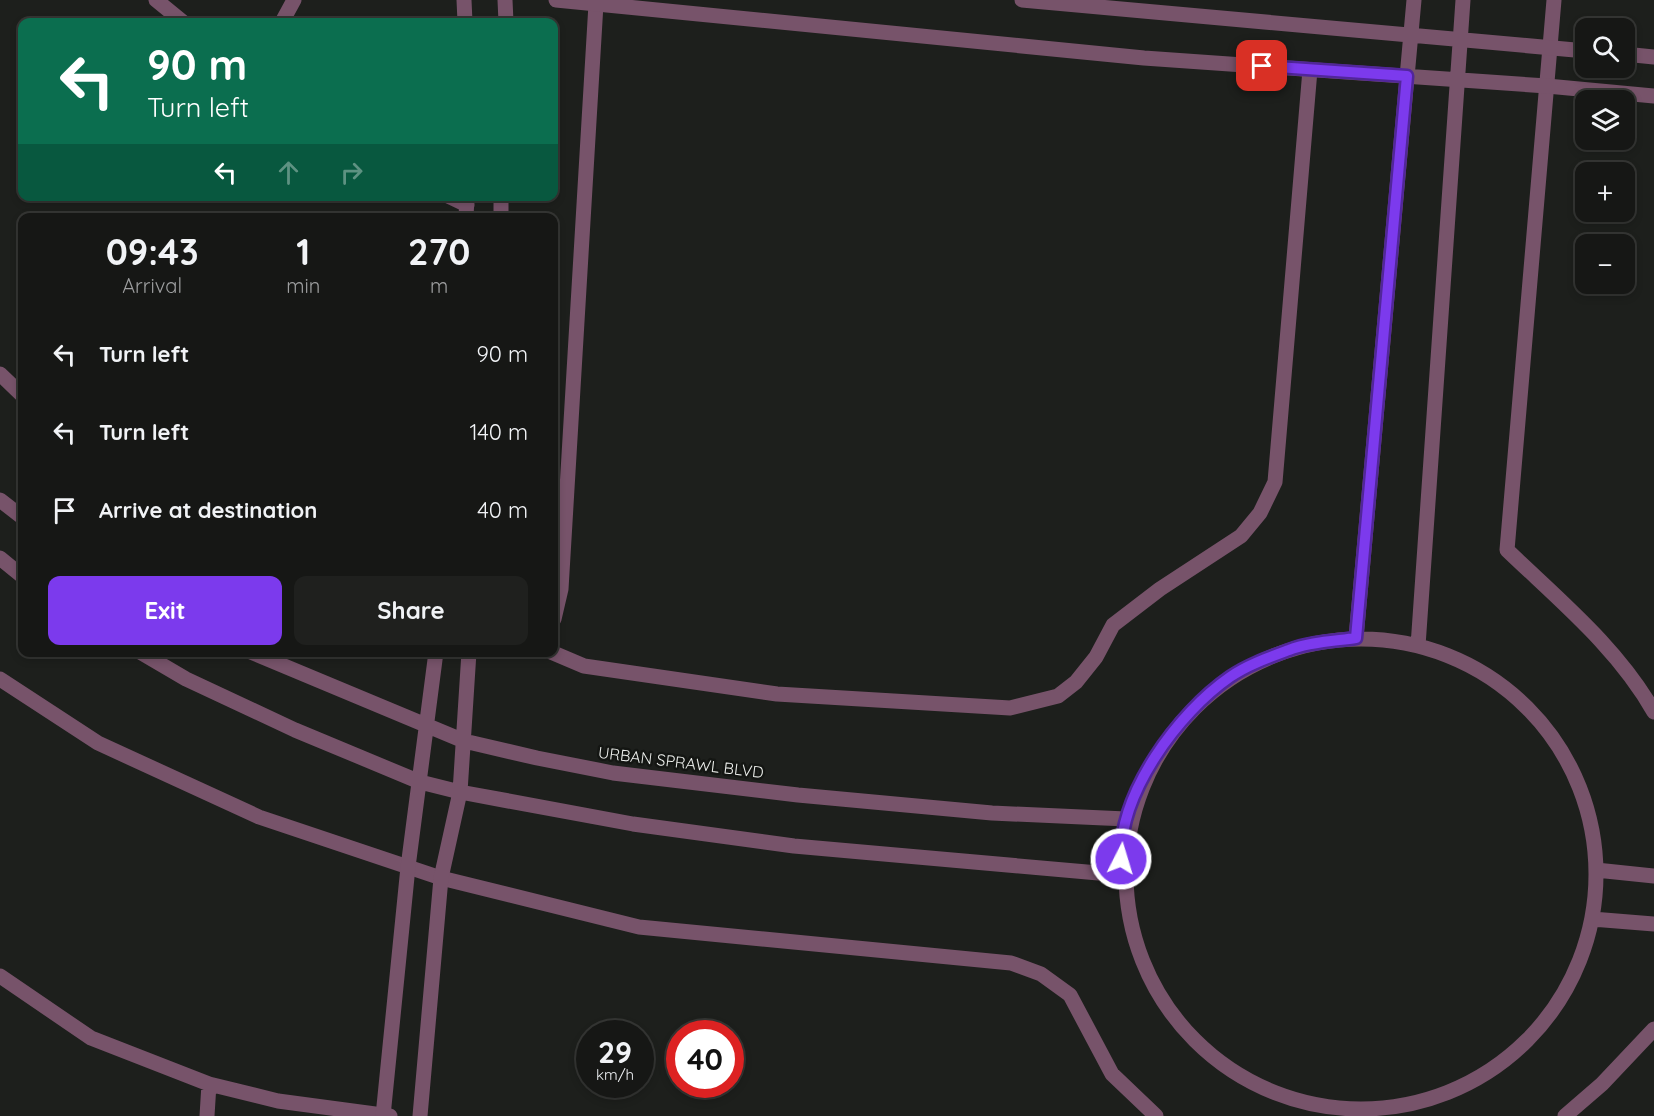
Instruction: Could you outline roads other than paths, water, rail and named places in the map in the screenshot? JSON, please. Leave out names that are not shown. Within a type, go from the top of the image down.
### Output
[{"type":"street","points":[[156,0],[178,18]]},
{"type":"street","points":[[284,18],[294,0]]},
{"type":"street","points":[[464,0],[465,18]]},
{"type":"street","points":[[505,0],[506,18]]},
{"type":"street","points":[[556,0],[1144,58],[1547,86],[1654,96]]},
{"type":"street","points":[[1022,0],[1575,50]]},
{"type":"street","points":[[1356,638],[1414,0]]},
{"type":"street","points":[[1418,646],[1463,0]]},
{"type":"street","points":[[1554,0],[1507,550],[1596,634],[1643,691],[1654,712]]},
{"type":"street","points":[[558,602],[561,589],[596,4]]},
{"type":"street","points":[[1635,55],[1654,57]]},
{"type":"street","points":[[558,655],[585,666],[777,694],[1010,708],[1058,696],[1096,657],[1113,625],[1160,589],[1241,536],[1260,513],[1275,482],[1310,70]]},
{"type":"street","points":[[0,374],[18,391]]},
{"type":"street","points":[[0,500],[18,514]]},
{"type":"street","points":[[0,558],[18,573]]},
{"type":"street","points":[[1356,638],[1418,646],[1480,671],[1532,712],[1571,766],[1593,829],[1597,893],[1584,956],[1554,1013],[1505,1062],[1445,1096],[1376,1113],[1313,1111],[1220,1066],[1152,989],[1121,875],[1120,842],[1126,819],[1145,774],[1182,719],[1231,676],[1291,648],[1356,638]]},
{"type":"street","points":[[149,657],[186,679],[295,730],[420,782],[460,792],[633,824],[794,846],[1121,875]]},
{"type":"street","name":"URBAN SPRAWL BLVD","points":[[263,657],[464,741],[613,773],[798,795],[992,813],[1126,819]]},
{"type":"street","points":[[383,1116],[408,867],[435,657]]},
{"type":"street","points":[[420,1116],[441,878],[460,792],[469,657]]},
{"type":"street","points":[[0,678],[109,748],[259,817],[441,878],[639,927],[1011,963],[1041,974],[1070,995],[1112,1074],[1156,1116]]},
{"type":"street","points":[[1596,870],[1654,876]]},
{"type":"street","points":[[1592,919],[1654,924]]},
{"type":"street","points":[[0,976],[91,1038],[209,1084],[278,1101],[390,1116]]},
{"type":"street","points":[[1565,1116],[1602,1084],[1654,1029]]},
{"type":"street","points":[[207,1116],[209,1084]]}]
